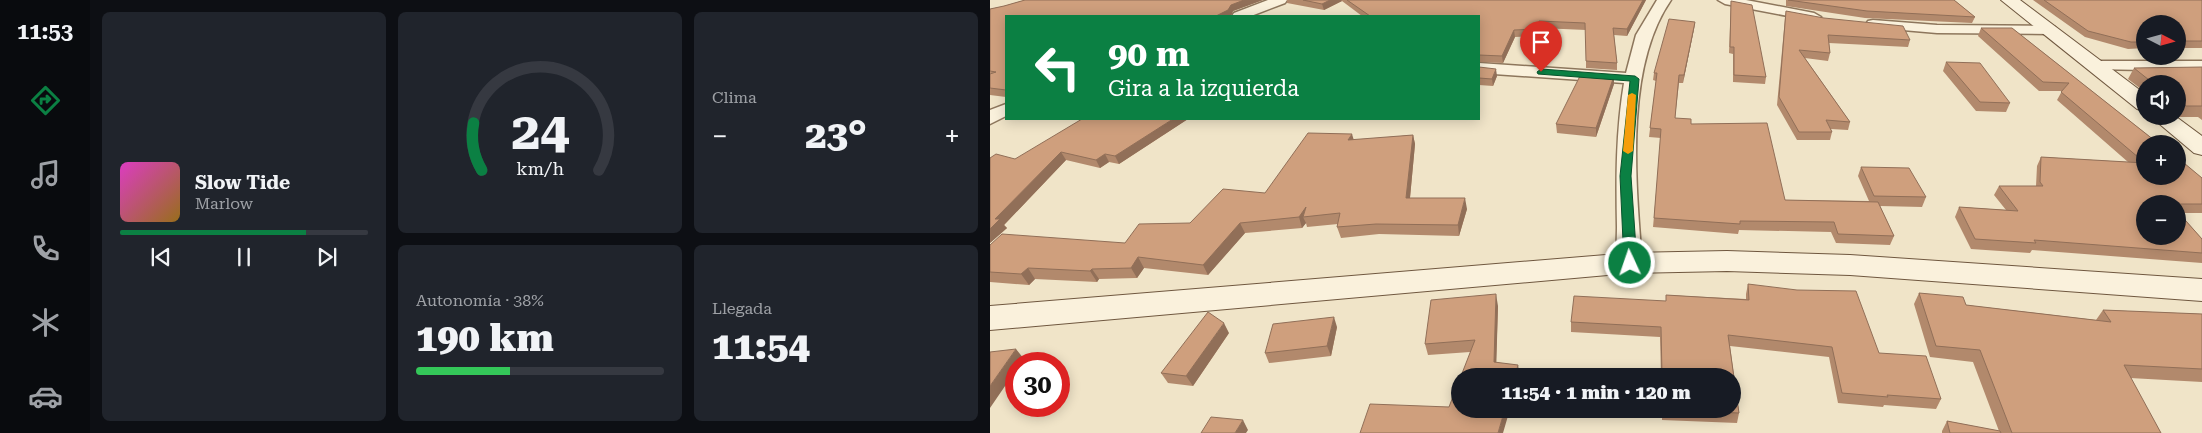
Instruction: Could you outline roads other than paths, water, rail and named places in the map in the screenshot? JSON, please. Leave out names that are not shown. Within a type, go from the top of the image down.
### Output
[{"type":"street","points":[[1242,15],[1280,0]]},
{"type":"street","points":[[1630,263],[1626,176],[1635,79],[1642,38],[1664,0]]},
{"type":"street","points":[[1724,0],[1829,19]]},
{"type":"street","points":[[2009,0],[2136,97]]},
{"type":"street","points":[[1855,22],[1937,29],[2050,30]]},
{"type":"street","points":[[2097,66],[2202,66]]},
{"type":"street","points":[[1480,68],[1635,79]]},
{"type":"street","points":[[990,118],[1005,110]]},
{"type":"street","points":[[2173,125],[2202,148]]},
{"type":"street","points":[[990,318],[1630,263],[1727,262],[1850,265],[2202,290]]}]
